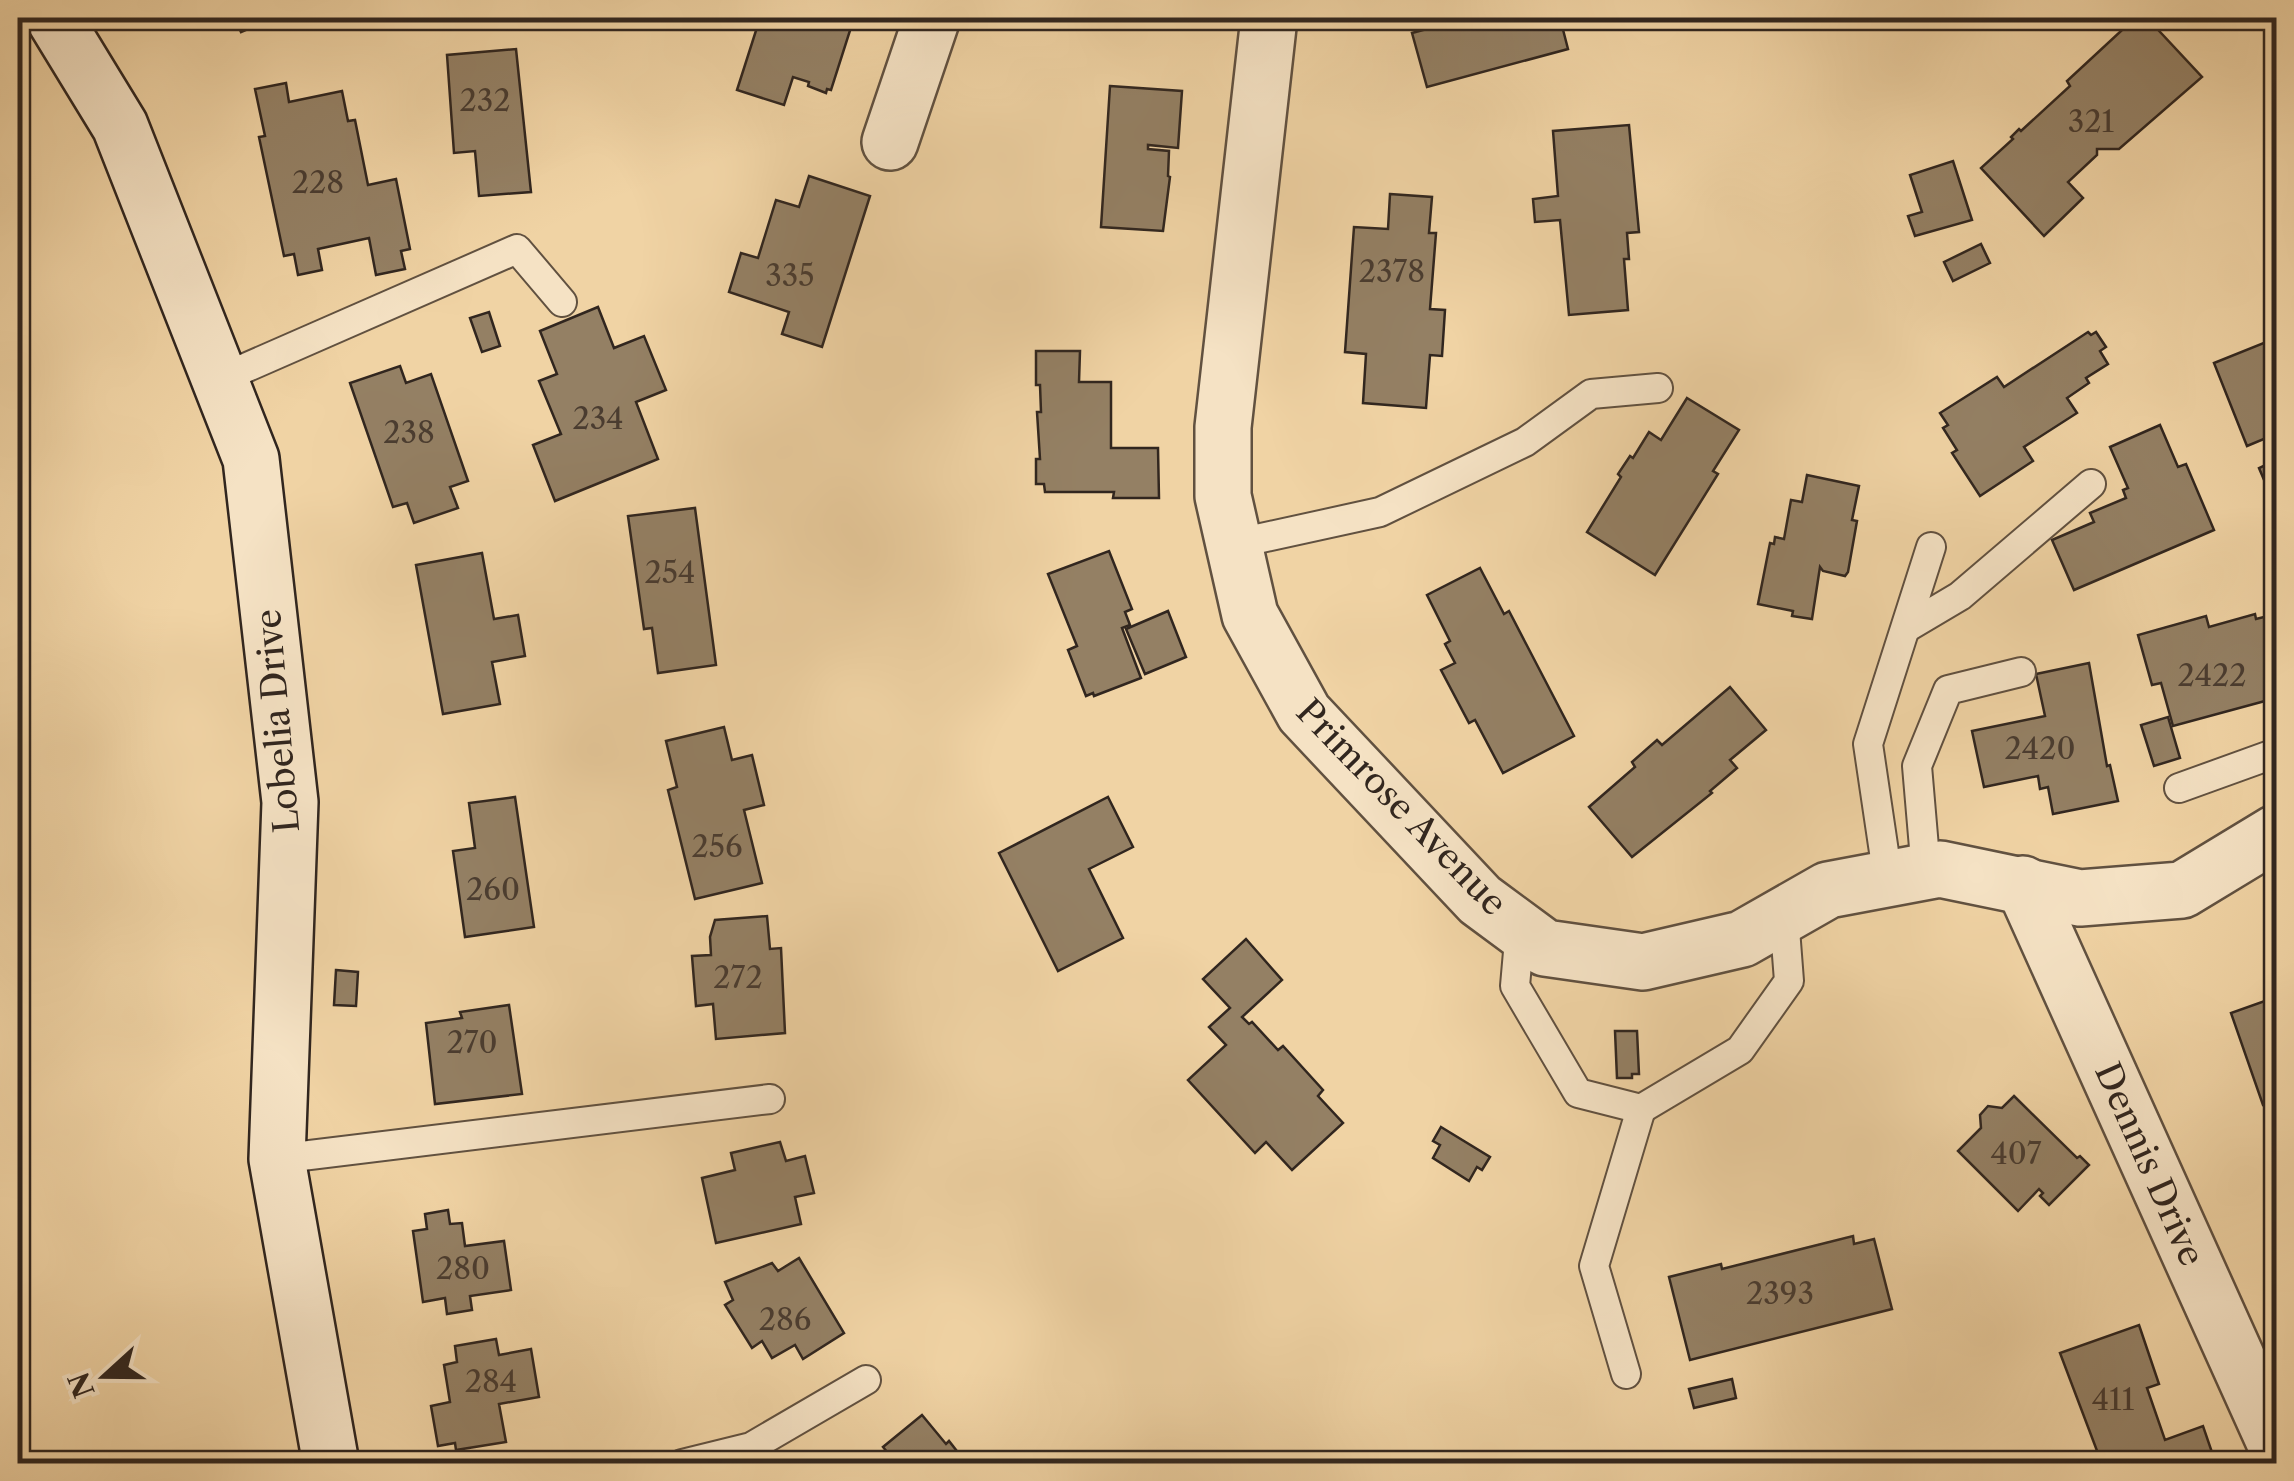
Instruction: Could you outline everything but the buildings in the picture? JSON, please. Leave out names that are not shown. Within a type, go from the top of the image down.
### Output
[{"type":"street","name":"Lobelia Drive","points":[[54,18],[120,126],[251,459],[290,802],[277,1159],[331,1464]]},
{"type":"street","points":[[890,142],[932,18]]},
{"type":"street","name":"Primrose Avenue","points":[[1270,18],[1222,426],[1223,496],[1250,615],[1304,713],[1480,900],[1545,948],[1643,962],[1742,939],[1828,890],[1940,868],[2080,898],[2182,890],[2276,833]]},
{"type":"street","name":"Dennis Drive","points":[[2022,884],[2276,1445]]},
{"type":"lane","points":[[220,380],[517,249],[562,302]]},
{"type":"lane","points":[[1234,544],[1380,512],[1525,442],[1591,394],[1658,388]]},
{"type":"lane","points":[[1906,628],[1960,596],[2091,484]]},
{"type":"lane","points":[[1907,875],[1868,744],[1931,546]]},
{"type":"lane","points":[[1907,875],[1918,766],[1948,690],[2021,672]]},
{"type":"lane","points":[[2179,788],[2276,753]]},
{"type":"lane","points":[[1626,1374],[1594,1266],[1640,1109],[1740,1050],[1789,981],[1784,916]]},
{"type":"lane","points":[[1520,929],[1515,986],[1578,1092],[1640,1109]]},
{"type":"lane","points":[[277,1159],[770,1099]]},
{"type":"lane","points":[[682,1464],[751,1447],[866,1380]]}]
